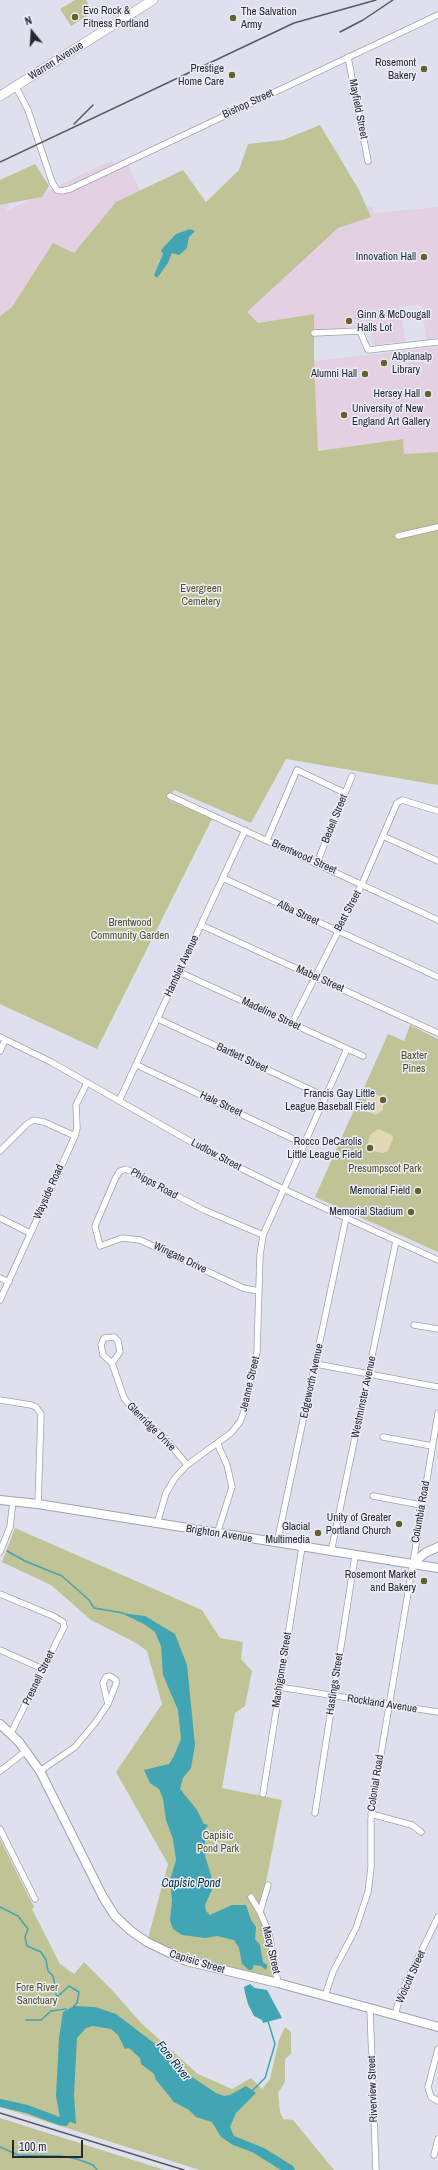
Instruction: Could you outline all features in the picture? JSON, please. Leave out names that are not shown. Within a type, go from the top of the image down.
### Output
[{"type":"main road","name":"Warren Avenue","points":[[0,96],[153,0]]},
{"type":"street","name":"Bishop Street","points":[[16,87],[28,110],[45,162],[57,190],[61,192],[438,16]]},
{"type":"street","name":"Mayfield Street","points":[[348,57],[368,161]]},
{"type":"street","points":[[314,333],[360,331],[368,350],[438,342]]},
{"type":"street","points":[[398,536],[438,527]]},
{"type":"street","points":[[267,840],[297,770],[345,793]]},
{"type":"street","name":"Bedell Street","points":[[317,862],[352,776]]},
{"type":"street","name":"Brentwood Street","points":[[170,796],[317,862],[438,920]]},
{"type":"street","name":"Best Street","points":[[292,1023],[362,884],[397,803],[402,800],[438,811]]},
{"type":"street","name":"Hamblet Avenue","points":[[119,1101],[202,925],[244,830]]},
{"type":"street","points":[[383,836],[438,861]]},
{"type":"street","name":"Alba Street","points":[[223,878],[438,977]]},
{"type":"street","name":"Mabel Street","points":[[202,925],[438,1033]]},
{"type":"street","name":"Madeline Street","points":[[179,972],[363,1056]]},
{"type":"street","name":"Bartlett Street","points":[[158,1019],[326,1097]]},
{"type":"street","points":[[0,1052],[3,1038]]},
{"type":"street","name":"Ludlow Street","points":[[3,1038],[87,1083],[214,1155],[282,1189],[438,1260]]},
{"type":"street","name":"Jeanne Street","points":[[157,1524],[166,1493],[175,1478],[187,1465],[218,1445],[235,1429],[248,1403],[257,1352],[260,1255],[263,1235],[282,1189],[347,1049]]},
{"type":"street","name":"Hale Street","points":[[137,1065],[304,1144]]},
{"type":"street","name":"Wayside Road","points":[[0,1300],[74,1136],[77,1128],[76,1105],[87,1083]]},
{"type":"street","points":[[0,1152],[26,1125],[33,1120],[44,1122],[74,1136]]},
{"type":"street","name":"Phipps Road","points":[[100,1246],[96,1234],[97,1219],[116,1176],[120,1171],[126,1169],[204,1210],[263,1235]]},
{"type":"street","points":[[0,1218],[30,1233]]},
{"type":"street","name":"Edgeworth Avenue","points":[[277,1543],[346,1218]]},
{"type":"street","name":"Wingate Drive","points":[[100,1246],[122,1238],[140,1240],[243,1288],[259,1291]]},
{"type":"street","name":"Westminster Avenue","points":[[331,1552],[396,1241]]},
{"type":"street","points":[[0,1278],[9,1282]]},
{"type":"street","points":[[414,1325],[438,1329]]},
{"type":"street","name":"Glenridge Drive","points":[[112,1363],[120,1352],[118,1341],[114,1336],[104,1338],[101,1345],[103,1355],[112,1363],[120,1391],[128,1405],[139,1417],[166,1440],[187,1465]]},
{"type":"street","points":[[316,1364],[438,1387]]},
{"type":"street","points":[[0,1400],[32,1405],[39,1410],[41,1414],[38,1504]]},
{"type":"street","name":"Columbia Road","points":[[412,1564],[438,1413]]},
{"type":"street","points":[[383,1437],[432,1446]]},
{"type":"street","points":[[217,1534],[232,1487],[227,1465],[218,1445]]},
{"type":"street","points":[[372,1496],[422,1505]]},
{"type":"street","name":"Brighton Avenue","points":[[0,1500],[38,1504],[217,1534],[438,1568]]},
{"type":"street","points":[[0,1552],[10,1526],[13,1501]]},
{"type":"street","name":"Machigonne Street","points":[[263,1794],[302,1547]]},
{"type":"street","points":[[412,1564],[425,1553],[438,1547]]},
{"type":"street","name":"Hastings Street","points":[[315,1813],[355,1556]]},
{"type":"street","name":"Colonial Road","points":[[325,1996],[334,1972],[358,1922],[368,1892],[371,1868],[371,1814],[412,1564]]},
{"type":"street","name":"Presnell Street","points":[[0,1594],[63,1622],[64,1627],[63,1632],[11,1733]]},
{"type":"street","points":[[0,1650],[43,1669]]},
{"type":"street","name":"Rockland Avenue","points":[[279,1688],[438,1712]]},
{"type":"street","points":[[40,1771],[75,1747],[95,1723],[108,1704]]},
{"type":"street","name":"Capisic Street","points":[[0,1724],[11,1733],[40,1771],[103,1897],[115,1916],[130,1931],[164,1952],[186,1961],[278,1983],[438,2027]]},
{"type":"street","points":[[0,1771],[26,1751]]},
{"type":"street","points":[[371,1814],[412,1825],[420,1832]]},
{"type":"street","points":[[0,1828],[34,1898]]},
{"type":"street","points":[[260,1912],[268,1885]]},
{"type":"street","name":"Macy Street","points":[[251,1897],[260,1912],[268,1933],[278,1983]]},
{"type":"street","name":"Wolcott Street","points":[[395,2015],[402,1993],[438,1917]]},
{"type":"street","name":"Riverview Street","points":[[370,2008],[376,2170]]},
{"type":"street","points":[[438,2049],[428,2087],[432,2097],[438,2101]]},
{"type":"street","points":[[434,2154],[438,2139]]},
{"type":"shaded area","points":[[337,150],[348,208],[373,207],[374,213],[438,207],[438,338],[426,339],[422,305],[401,306],[405,341],[373,345],[370,325],[314,332],[0,352],[0,193],[14,195],[6,211],[112,160],[114,164],[119,162],[114,171],[128,165],[142,194],[207,205]]},
{"type":"shaded area","points":[[438,347],[438,452],[404,454],[402,439],[318,451],[314,361]]},
{"type":"green space","name":"Evo Rock & Fitness Portland","points":[[75,0],[86,0],[93,12],[71,26],[60,9]]},
{"type":"green space","name":"Evergreen Cemetery","points":[[320,125],[359,190],[371,217],[338,228],[247,312],[258,323],[314,314],[314,361],[318,451],[403,439],[404,454],[438,452],[438,785],[286,759],[251,823],[174,790],[169,800],[212,819],[97,1049],[0,1004],[0,316],[12,307],[53,243],[74,253],[116,202],[183,170],[206,202],[239,170],[248,144],[283,140]],"holes":[[[190,229],[194,231],[189,237],[187,248],[172,253],[168,263],[154,275],[163,254],[176,234]]]},
{"type":"green space","points":[[35,164],[49,186],[42,197],[0,205],[0,180]]},
{"type":"green space","name":"Presumpscot Park","points":[[410,1025],[438,1039],[438,1252],[315,1197],[388,1034],[404,1041]]},
{"type":"green space","name":"Capisic Pond Park","points":[[15,1528],[202,1610],[220,1638],[243,1642],[241,1659],[252,1671],[245,1706],[235,1713],[222,1788],[282,1800],[262,1903],[279,1965],[278,1983],[202,1966],[147,1942],[168,1864],[116,1772],[162,1704],[147,1651],[136,1643],[91,1620],[51,1585],[2,1562]]},
{"type":"green space","name":"Fore River Sanctuary","points":[[0,1839],[34,1907],[32,1909],[60,1964],[74,1974],[84,1962],[112,1990],[141,2023],[198,2074],[232,2089],[251,2078],[262,2089],[270,2079],[279,2040],[285,2027],[291,2032],[291,2054],[285,2059],[285,2082],[278,2093],[280,2112],[283,2119],[293,2120],[334,2170],[200,2170],[0,2107]]},
{"type":"green space","points":[[0,2118],[165,2170],[0,2170]]},
{"type":"sand","points":[[370,1093],[378,1095],[383,1101],[383,1110],[376,1115],[361,1109]]},
{"type":"sand","points":[[378,1129],[392,1135],[393,1139],[388,1151],[383,1153],[372,1151],[368,1142],[370,1135]]},
{"type":"water","points":[[190,229],[195,231],[189,237],[187,248],[179,255],[172,253],[168,263],[157,278],[154,275],[163,254],[161,250],[176,234]]},
{"type":"water","name":"Capisic Pond","points":[[121,1613],[145,1616],[175,1634],[187,1665],[195,1745],[191,1768],[183,1778],[180,1789],[197,1810],[204,1824],[208,1825],[205,1830],[205,1843],[207,1848],[205,1856],[214,1885],[205,1905],[206,1911],[210,1915],[232,1905],[246,1905],[251,1920],[256,1927],[255,1939],[260,1945],[263,1962],[267,1965],[266,1970],[261,1966],[254,1965],[252,1970],[249,1970],[242,1964],[239,1948],[234,1940],[217,1936],[205,1938],[182,1935],[173,1929],[170,1920],[172,1901],[170,1880],[176,1860],[173,1839],[166,1820],[163,1799],[159,1789],[150,1783],[144,1770],[169,1764],[174,1756],[181,1739],[178,1710],[163,1675],[161,1646],[155,1632],[144,1624]]},
{"type":"water","points":[[250,1984],[255,1988],[267,1990],[282,2018],[263,2023],[262,2020],[254,2016],[248,2004],[244,1987]]},
{"type":"water","points":[[74,2006],[95,2007],[116,2014],[167,2053],[169,2059],[189,2075],[216,2093],[224,2096],[230,2095],[246,2086],[256,2093],[236,2113],[230,2127],[234,2136],[264,2148],[293,2166],[295,2170],[281,2170],[252,2152],[233,2145],[221,2137],[212,2122],[196,2117],[189,2110],[174,2102],[156,2080],[154,2074],[141,2064],[140,2058],[129,2048],[125,2049],[118,2035],[111,2029],[93,2026],[86,2028],[77,2038],[74,2095],[76,2124],[60,2118],[56,2096],[59,2038],[63,2012]]},
{"type":"waterway","points":[[7,1551],[25,1561],[62,1576],[89,1600],[94,1608],[123,1613]]},
{"type":"waterway","points":[[0,1907],[18,1916],[28,1929],[25,1937],[27,1946],[41,1952],[46,1960],[48,1971],[53,1976],[55,1985],[54,1988],[57,1997],[69,1986],[79,1992],[77,2003],[74,2006]]},
{"type":"waterway","points":[[26,2020],[41,2020],[51,2011],[66,2009]]},
{"type":"waterway","points":[[252,2091],[265,2078],[275,2044],[268,2021]]},
{"type":"waterway","points":[[0,2103],[27,2109],[65,2122],[68,2117],[67,2111]]},
{"type":"waterway","points":[[0,2147],[18,2155],[61,2156],[77,2159],[93,2165],[97,2170]]},
{"type":"railway","points":[[0,162],[294,23],[376,0]]},
{"type":"railway","points":[[340,32],[363,20],[393,0]]},
{"type":"railway","points":[[74,124],[93,105]]},
{"type":"railway","points":[[0,2113],[184,2170]]},
{"type":"place","name":"Evo Rock & Fitness Portland","points":[[75,17]]},
{"type":"place","name":"The Salvation Army","points":[[233,18]]},
{"type":"place","name":"Rosemont Bakery","points":[[424,69]]},
{"type":"place","name":"Prestige Home Care","points":[[232,75]]},
{"type":"place","name":"Innovation Hall","points":[[424,257]]},
{"type":"place","name":"Ginn & McDougall Halls Lot","points":[[349,321]]},
{"type":"place","name":"Abplanalp Library","points":[[384,363]]},
{"type":"place","name":"Alumni Hall","points":[[365,374]]},
{"type":"place","name":"Hersey Hall","points":[[428,394]]},
{"type":"place","name":"University of New England Art Gallery","points":[[344,415]]},
{"type":"place","name":"Francis Gay Little League Baseball Field","points":[[383,1100]]},
{"type":"place","name":"Rocco DeCarolis Little League Field","points":[[370,1148]]},
{"type":"place","name":"Memorial Field","points":[[418,1191]]},
{"type":"place","name":"Memorial Stadium","points":[[411,1212]]},
{"type":"place","name":"Unity of Greater Portland Church","points":[[399,1524]]},
{"type":"place","name":"Glacial Multimedia","points":[[318,1533]]},
{"type":"place","name":"Rosemont Market and Bakery","points":[[424,1581]]},
{"type":"park label","name":"Brentwood Community Garden","points":[[130,929]]},
{"type":"park label","name":"Baxter Pines","points":[[414,1062]]},
{"type":"water label","name":"Fore River","points":[[173,2061]]}]
